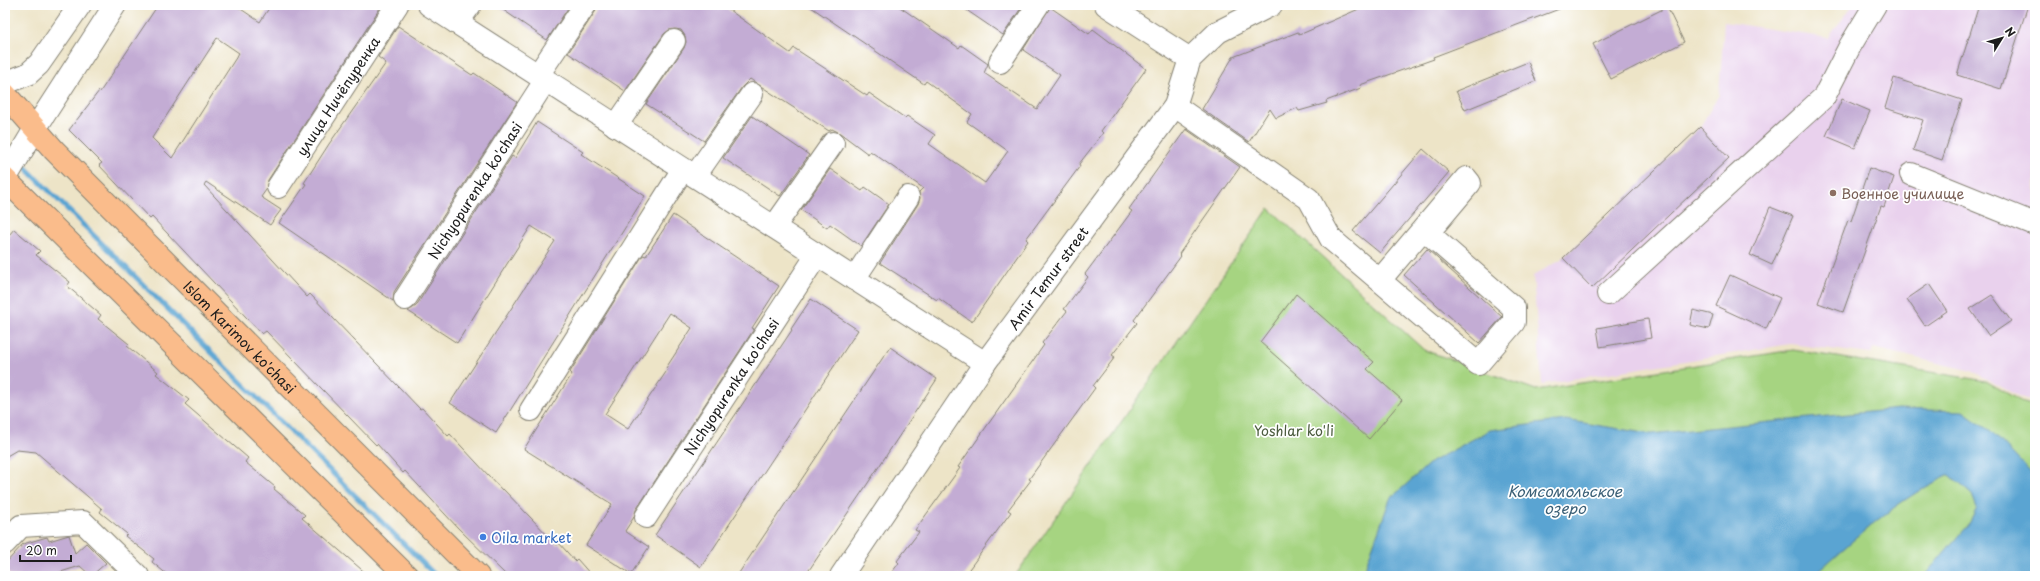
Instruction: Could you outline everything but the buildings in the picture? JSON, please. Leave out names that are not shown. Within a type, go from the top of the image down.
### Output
[{"type":"main road","name":"Islom Karimov ko'chasi","points":[[5,94],[35,129],[478,576]]},
{"type":"main road","points":[[5,179],[406,576]]},
{"type":"street","points":[[5,83],[28,74],[39,64],[80,5]]},
{"type":"street","points":[[5,179],[35,129],[115,5]]},
{"type":"street","name":"улица Ничёпуренка","points":[[278,187],[397,5]]},
{"type":"street","points":[[428,5],[985,363]]},
{"type":"street","points":[[457,23],[470,5]]},
{"type":"street","name":"Nichyopurenka ko'chasi","points":[[405,299],[542,78],[585,5]]},
{"type":"street","points":[[1000,62],[1038,5]]},
{"type":"street","points":[[1106,5],[1190,60]]},
{"type":"street","points":[[1608,294],[1824,97],[1850,46],[1874,5]]},
{"type":"street","name":"Amir Temur street","points":[[841,576],[985,363],[1175,106],[1190,60],[1218,32],[1265,6]]},
{"type":"street","points":[[616,126],[674,41]]},
{"type":"street","points":[[531,410],[689,173],[752,94]]},
{"type":"street","points":[[1175,106],[1309,199],[1331,239],[1478,364],[1514,322],[1514,308],[1428,233],[1470,183],[1466,178],[1380,280]]},
{"type":"street","points":[[774,227],[833,143]]},
{"type":"street","points":[[1911,174],[2035,224]]},
{"type":"street","points":[[854,279],[908,197]]},
{"type":"street","name":"Nichyopurenka ko'chasi","points":[[646,517],[818,255]]},
{"type":"street","points":[[5,543],[20,526],[83,522],[138,576]]},
{"type":"shaded area","name":"Военное училище","points":[[1853,5],[2035,5],[2035,403],[2016,395],[1972,371],[1873,348],[1871,354],[1790,344],[1542,384],[1533,276],[1563,258],[1700,127],[1719,95],[1724,22],[1828,38]]},
{"type":"green space","name":"Yoshlar ko'li","points":[[1269,208],[1424,350],[1536,390],[1793,350],[1986,381],[2024,403],[2035,406],[2035,576],[1015,576]]},
{"type":"water","name":"Комсомольское озеро","points":[[1898,409],[1963,411],[1991,431],[2035,477],[2035,576],[1924,576],[1970,522],[1977,508],[1972,495],[1950,475],[1930,485],[1894,507],[1813,576],[1362,576],[1390,499],[1431,462],[1490,430],[1566,420],[1650,434]]},
{"type":"waterway","points":[[25,167],[436,576]]},
{"type":"place","name":"Военное училище","points":[[1833,193]]},
{"type":"place","name":"Oila market","points":[[483,537]]}]
